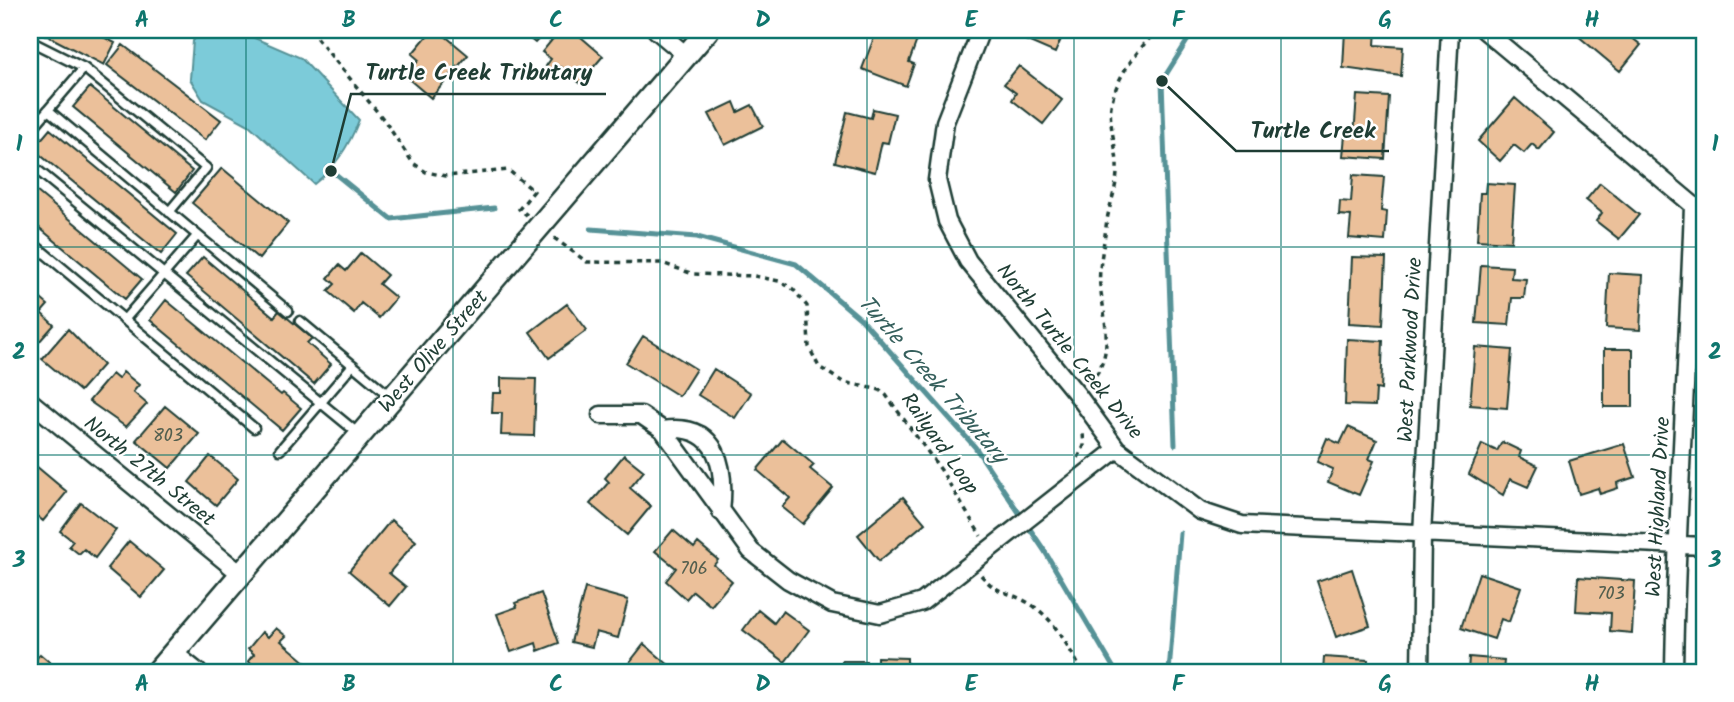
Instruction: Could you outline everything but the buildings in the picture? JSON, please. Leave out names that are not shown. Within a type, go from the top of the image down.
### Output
[{"type":"main road","name":"West Olive Street","points":[[164,666],[708,30]]},
{"type":"street","points":[[656,30],[685,55]]},
{"type":"street","name":"North Turtle Creek Drive","points":[[981,30],[945,122],[937,180],[947,221],[968,261],[1076,393],[1117,449],[1200,512],[1242,526],[1704,546]]},
{"type":"street","name":"West Parkwood Drive","points":[[1420,672],[1422,534],[1450,30]]},
{"type":"street","name":"West Highland Drive","points":[[1484,30],[1699,209],[1696,343],[1676,546],[1674,672]]},
{"type":"street","name":"North 27th Street","points":[[30,401],[242,575]]},
{"type":"street","points":[[601,415],[641,415],[663,430],[751,551],[788,580],[832,604],[880,614],[922,602],[987,542],[1060,495],[1117,449]]},
{"type":"street","points":[[663,430],[681,427],[698,433],[711,444],[721,462],[724,485],[721,512]]},
{"type":"street","points":[[164,666],[198,672]]},
{"type":"lane","points":[[30,41],[84,68],[206,168],[169,212]]},
{"type":"lane","points":[[30,131],[84,68]]},
{"type":"lane","points":[[48,110],[288,311]]},
{"type":"lane","points":[[30,164],[361,436]]},
{"type":"lane","points":[[124,320],[197,236]]},
{"type":"lane","points":[[30,241],[254,429]]},
{"type":"lane","points":[[300,321],[393,399]]},
{"type":"lane","points":[[280,450],[353,365]]},
{"type":"path","points":[[310,30],[384,120],[413,163],[426,172],[446,176],[508,170],[534,191],[519,209]]},
{"type":"path","points":[[1093,380],[1100,369],[1107,330],[1100,285],[1107,222],[1117,184],[1118,154],[1111,108],[1125,64],[1157,30]]},
{"type":"path","name":"Railyard Loop","points":[[558,242],[587,262],[662,263],[693,274],[766,278],[793,289],[807,306],[809,347],[819,367],[843,382],[880,390],[886,395],[941,470],[987,542]]},
{"type":"path","points":[[1076,422],[1083,432],[1084,446],[1077,460]]},
{"type":"path","points":[[981,575],[991,587],[1021,598],[1051,621],[1083,672]]},
{"type":"water","points":[[202,30],[236,30],[301,58],[359,120],[341,155],[314,184],[249,125],[203,100],[190,79],[193,41]]},
{"type":"waterway","points":[[1175,445],[1162,81],[1194,30]]},
{"type":"waterway","name":"Turtle Creek Tributary","points":[[328,168],[391,219],[494,208]]},
{"type":"waterway","name":"Turtle Creek Tributary","points":[[591,229],[697,237],[796,264],[862,320],[975,447],[1044,550],[1116,672]]},
{"type":"waterway","points":[[1169,672],[1180,533]]},
{"type":"place","name":"Turtle Creek","points":[[1162,81]]},
{"type":"place","name":"Turtle Creek Tributary","points":[[331,171]]}]
